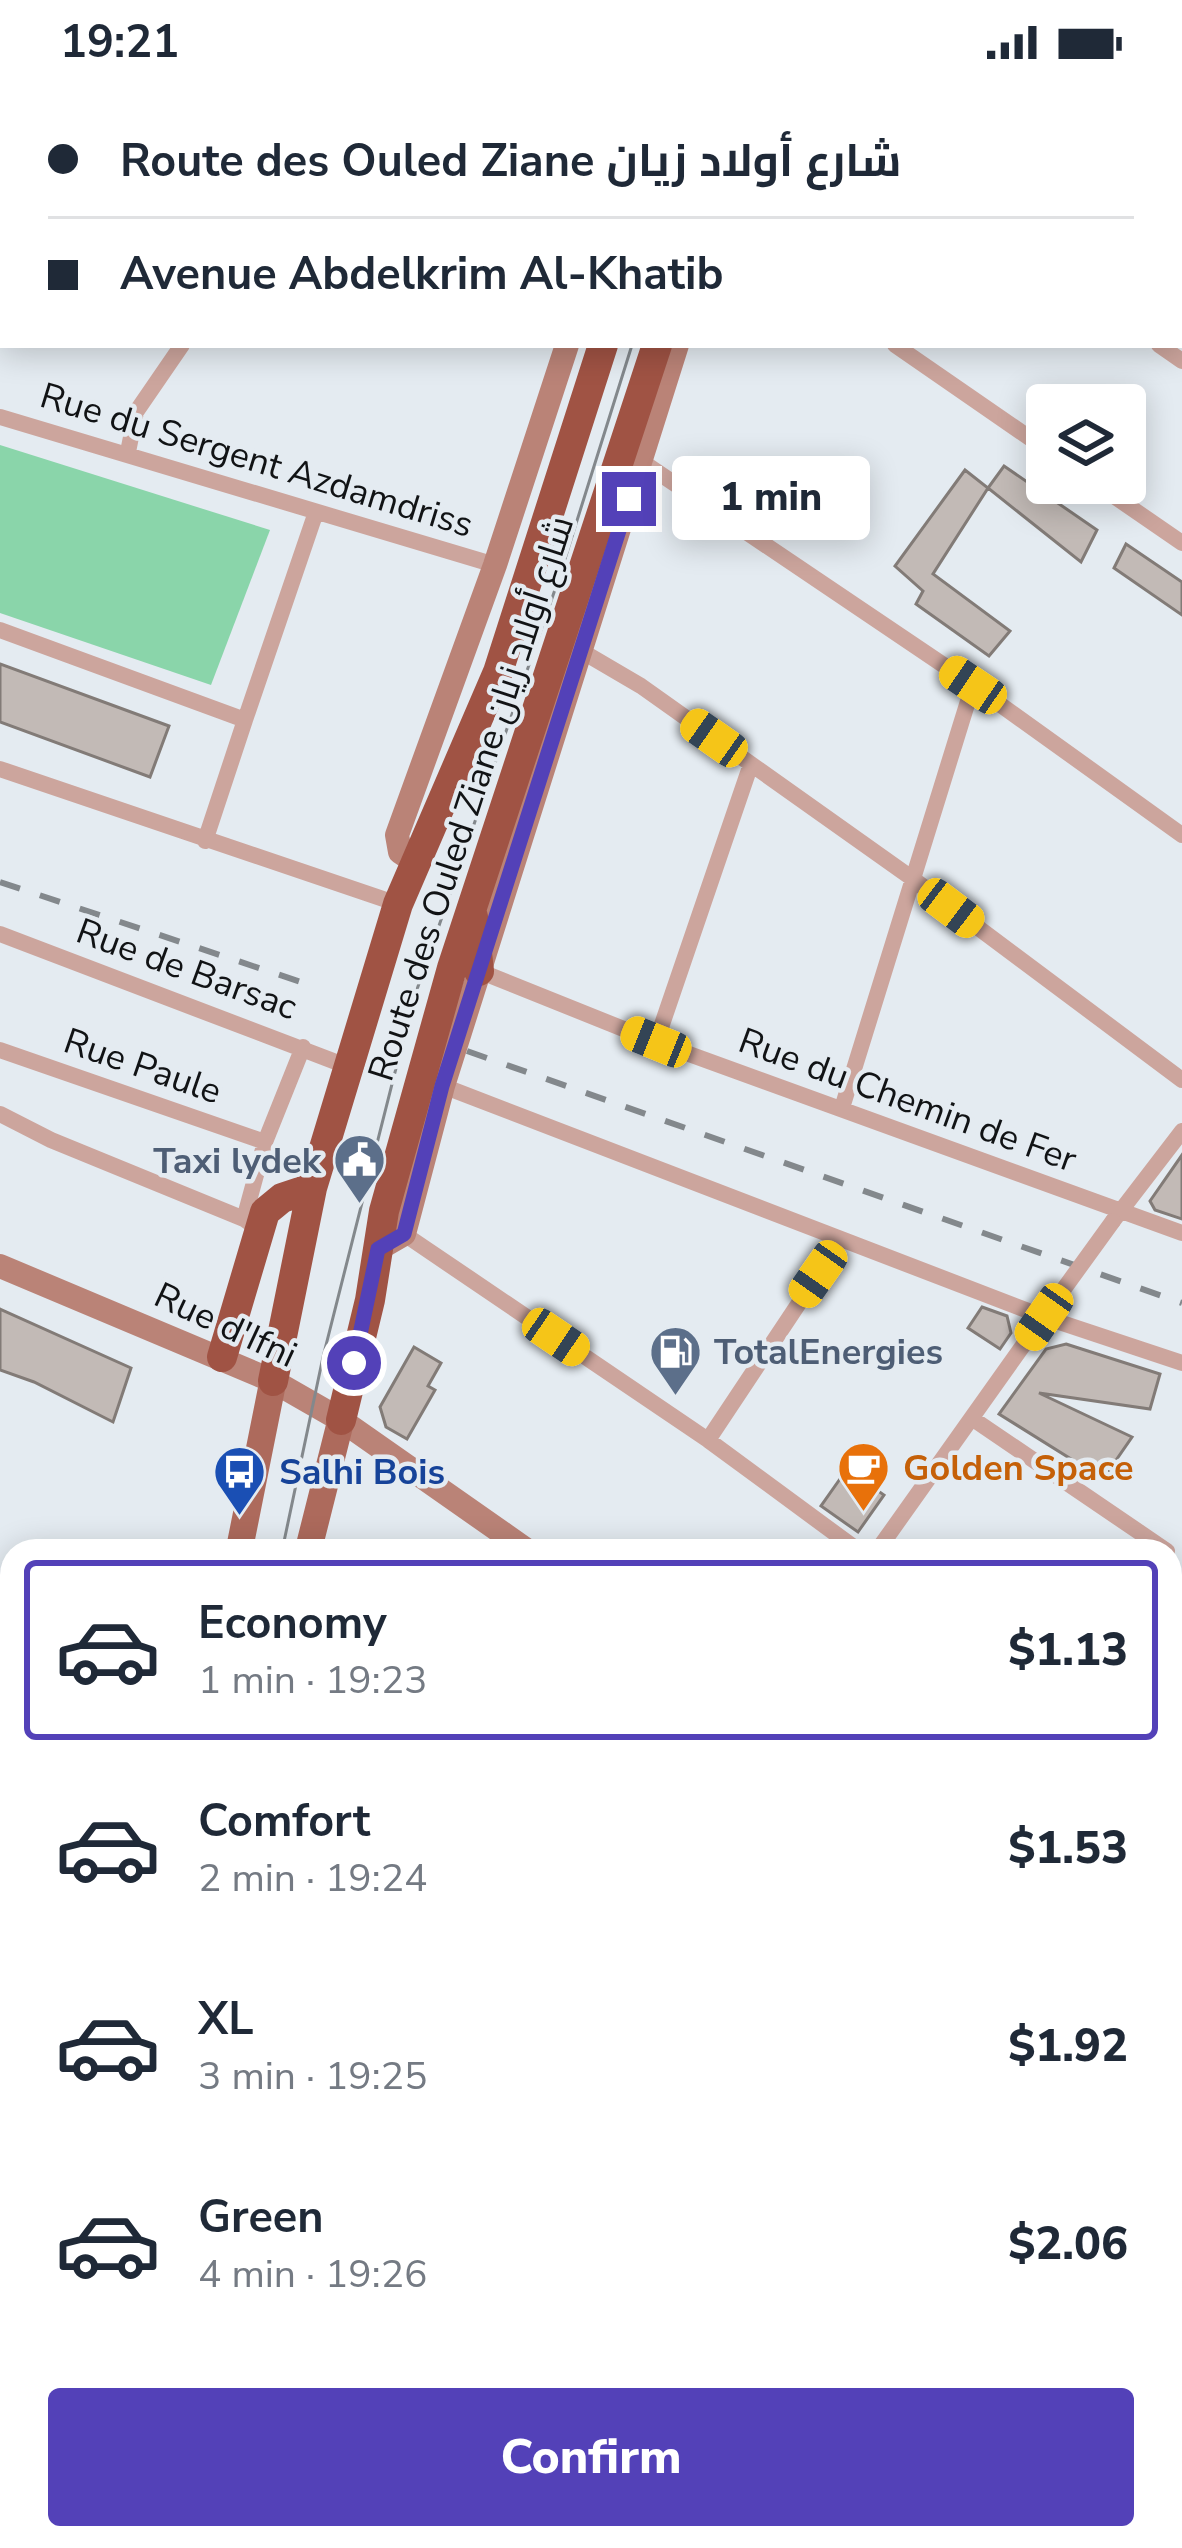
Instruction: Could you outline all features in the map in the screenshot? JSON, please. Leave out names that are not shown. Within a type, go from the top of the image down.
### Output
[{"type":"highway","name":"Route des Ouled Ziane شارع أولاد زيان","points":[[273,1381],[312,1188],[398,904],[498,672],[602,348]]},
{"type":"highway","name":"Route des Ouled Ziane شارع أولاد زيان","points":[[340,1420],[391,1241],[391,1180],[471,905],[647,383],[669,350]]},
{"type":"highway","points":[[471,905],[479,970]]},
{"type":"highway","points":[[222,1357],[251,1224],[270,1205],[312,1188]]},
{"type":"main road","points":[[241,1539],[273,1381]]},
{"type":"main road","points":[[311,1539],[340,1420]]},
{"type":"street","points":[[128,452],[136,412],[180,348]]},
{"type":"street","points":[[415,862],[400,853],[397,835],[495,565],[566,348]]},
{"type":"street","points":[[899,348],[1026,435]]},
{"type":"street","points":[[669,350],[583,652],[391,1241],[708,1440],[843,1539]]},
{"type":"street","name":"Rue du Sergent Azdamdriss","points":[[0,417],[495,565]]},
{"type":"street","points":[[641,460],[973,685],[1182,835]]},
{"type":"street","points":[[1125,504],[1182,543]]},
{"type":"street","points":[[205,841],[316,512]]},
{"type":"street","points":[[0,630],[244,720]]},
{"type":"street","points":[[583,652],[641,686],[913,879],[1182,1080]]},
{"type":"street","points":[[842,1108],[973,685]]},
{"type":"street","points":[[656,1042],[751,764]]},
{"type":"street","points":[[0,769],[398,904]]},
{"type":"street","name":"Rue de Barsac","points":[[0,934],[350,1066]]},
{"type":"street","name":"Rue du Chemin de Fer","points":[[479,970],[1116,1217],[1182,1233]]},
{"type":"street","points":[[0,1114],[251,1224],[265,1142],[303,1047]]},
{"type":"street","name":"Rue Paule","points":[[0,1050],[265,1142]]},
{"type":"street","points":[[442,1086],[841,1240],[1182,1363]]},
{"type":"street","points":[[886,1539],[1182,1131]]},
{"type":"street","points":[[708,1440],[841,1240]]},
{"type":"street","name":"Rue d'Ifni","points":[[0,1266],[273,1381],[340,1420],[511,1539]]},
{"type":"street","points":[[973,1419],[1150,1539]]},
{"type":"green space","points":[[0,445],[270,530],[211,685],[0,613]]},
{"type":"building","points":[[1004,466],[1026,481],[1026,504],[1059,504],[1097,530],[1081,562],[988,488]]},
{"type":"building","points":[[965,470],[988,488],[933,574],[1010,631],[989,656],[916,604],[923,591],[895,566]]},
{"type":"building","points":[[1126,544],[1182,582],[1182,615],[1114,568]]},
{"type":"building","points":[[0,664],[169,726],[150,777],[0,722]]},
{"type":"building","points":[[1182,1155],[1182,1219],[1155,1210],[1150,1201]]},
{"type":"building","points":[[982,1307],[1007,1316],[1011,1333],[1000,1349],[968,1328]]},
{"type":"building","points":[[0,1309],[131,1368],[113,1422],[0,1370]]},
{"type":"building","points":[[1066,1344],[1160,1374],[1150,1409],[1039,1393],[1132,1437],[1103,1479],[999,1414],[1046,1349]]},
{"type":"building","points":[[414,1347],[441,1363],[428,1386],[435,1390],[407,1439],[386,1427],[380,1407]]},
{"type":"building","points":[[847,1469],[884,1495],[858,1532],[821,1506]]},
{"type":"tram line","points":[[285,1539],[323,1357],[413,1001],[559,578],[631,348]]},
{"type":"railway","points":[[0,882],[307,984]]},
{"type":"railway","points":[[467,1051],[1182,1303]]},
{"type":"place","name":"Taxi lydek","points":[[360,1206]]},
{"type":"place","name":"TotalEnergies","points":[[675,1397]]},
{"type":"place","name":"Golden Space","points":[[864,1513]]},
{"type":"place","name":"Salhi Bois","points":[[240,1517]]},
{"type":"route","points":[[354,1363],[378,1249],[404,1234],[442,1086],[629,499]]}]
